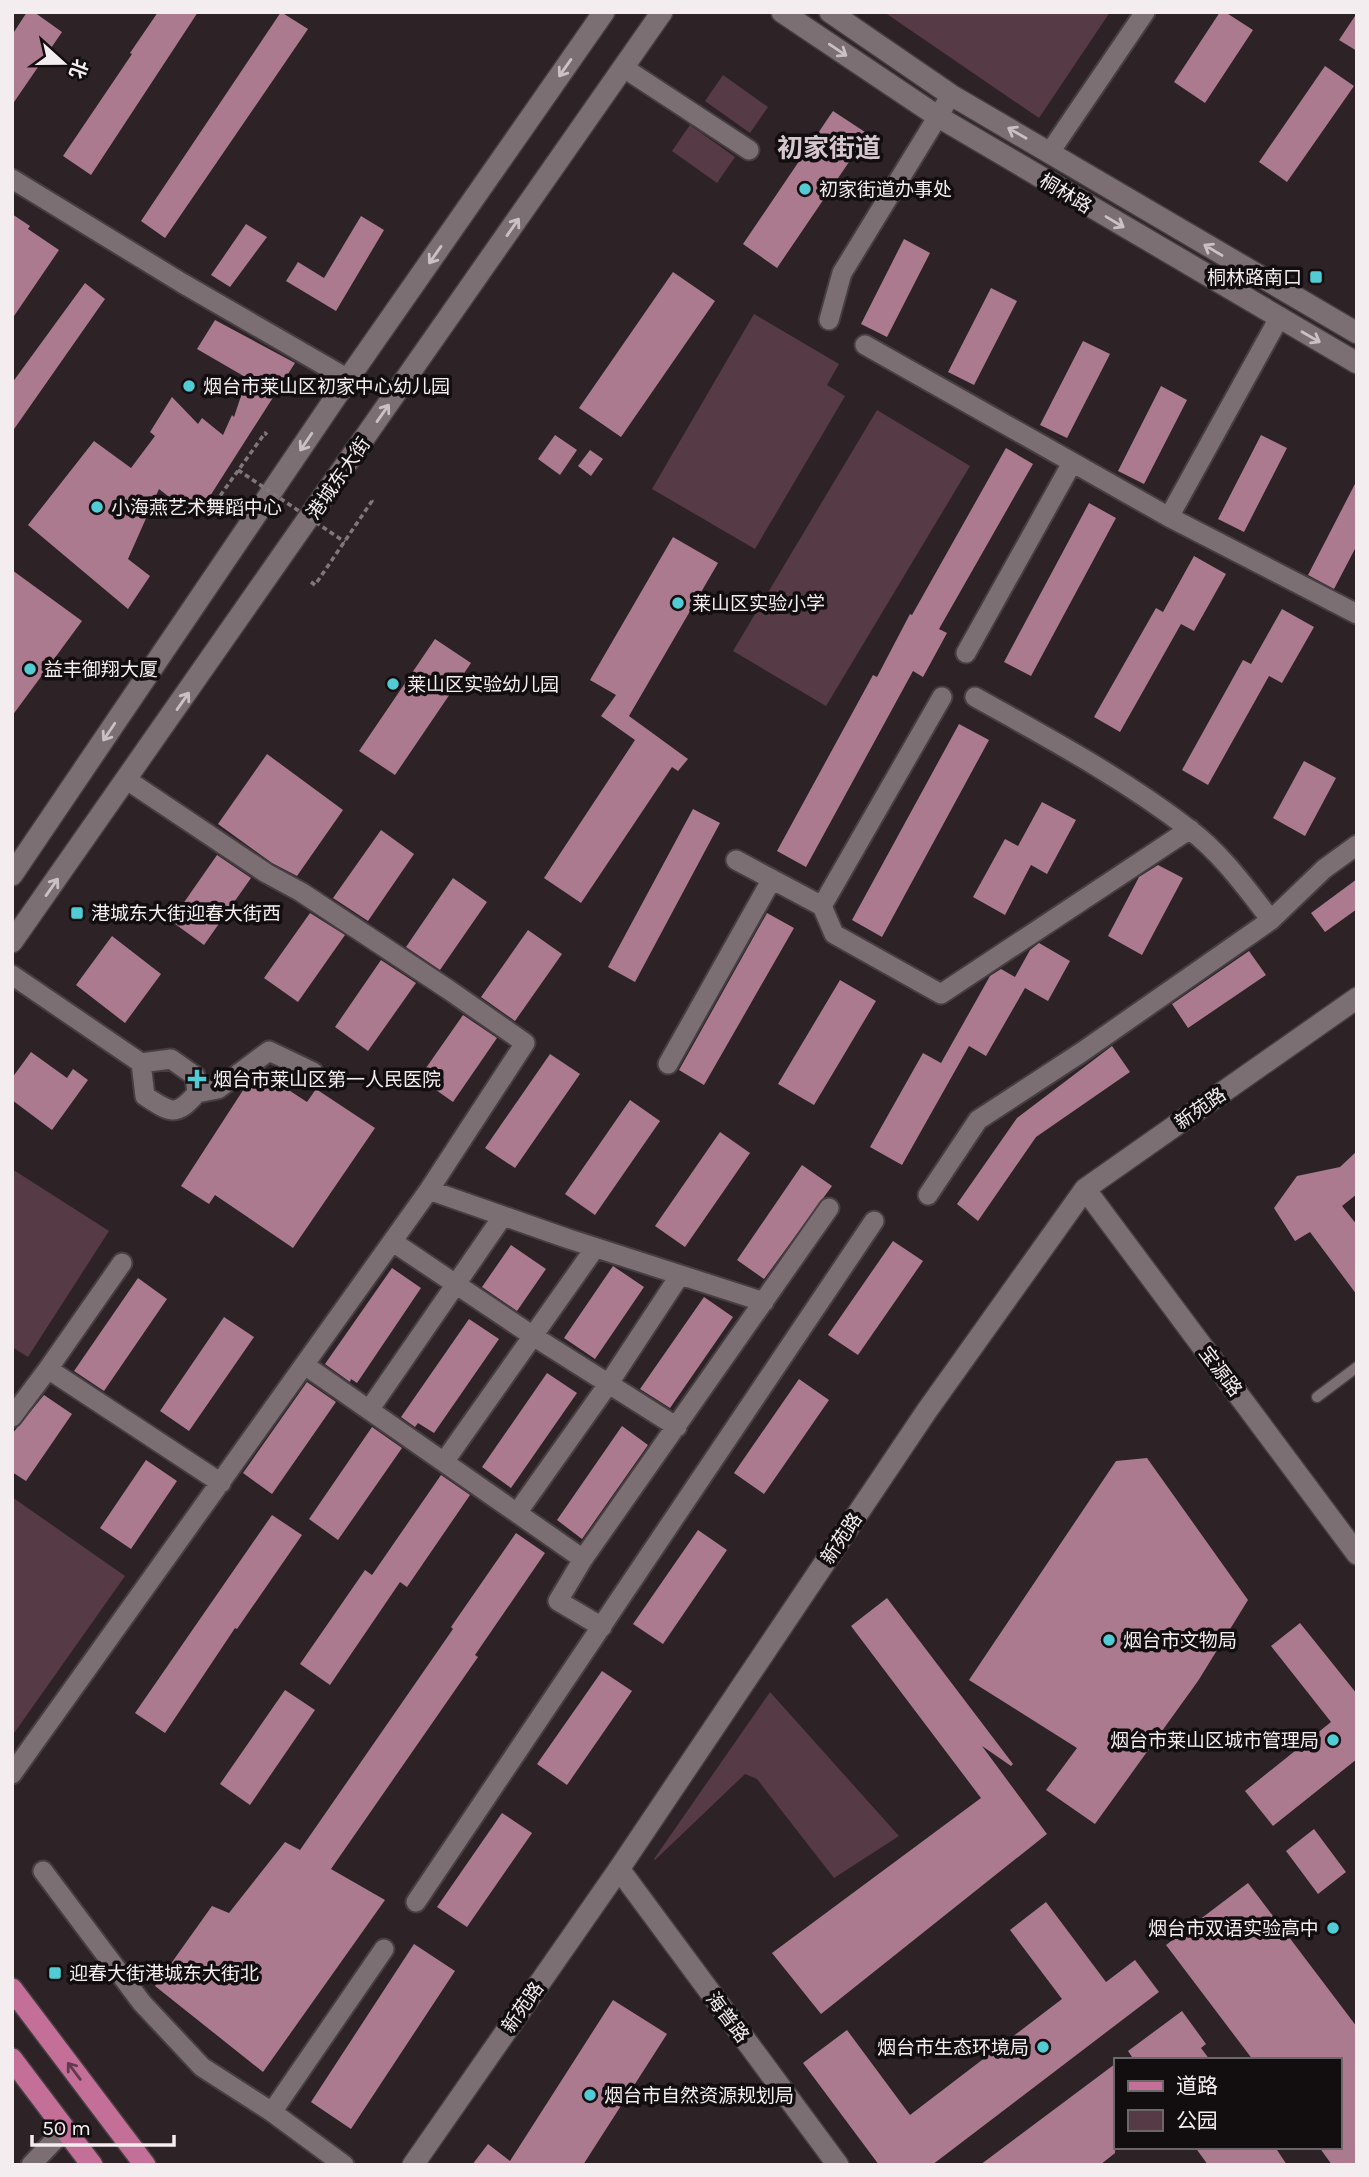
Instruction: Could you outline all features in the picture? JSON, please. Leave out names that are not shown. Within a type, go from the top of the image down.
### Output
[{"type":"main road","points":[[12,1989],[145,2165]]},
{"type":"main road","points":[[12,2059],[92,2165]]},
{"type":"street","points":[[12,875],[348,379],[604,12]]},
{"type":"street","name":"港城东大街","points":[[12,942],[662,12]]},
{"type":"street","name":"桐林路","points":[[782,12],[937,116],[1357,363]]},
{"type":"street","name":"桐林路","points":[[830,12],[951,95],[1357,333]]},
{"type":"street","points":[[1050,152],[1145,12]]},
{"type":"street","points":[[624,68],[750,150]]},
{"type":"street","points":[[829,320],[842,273],[951,95]]},
{"type":"street","points":[[12,179],[182,283],[348,379]]},
{"type":"street","points":[[1169,517],[1279,318]]},
{"type":"street","points":[[865,345],[1169,517],[1357,614]]},
{"type":"street","points":[[966,653],[1072,463]]},
{"type":"street","points":[[822,906],[942,697]]},
{"type":"street","points":[[975,697],[1093,764],[1191,830],[1230,867],[1271,920]]},
{"type":"street","points":[[12,1774],[306,1366],[429,1190],[525,1043],[450,990],[301,892],[266,873],[127,780]]},
{"type":"street","points":[[736,860],[822,906],[834,934],[941,994],[1191,830]]},
{"type":"street","points":[[928,1195],[978,1120],[1082,1052],[1271,920],[1324,869],[1357,845]]},
{"type":"street","points":[[668,1064],[772,879]]},
{"type":"street","points":[[12,975],[141,1063],[171,1059],[195,1076],[197,1093]]},
{"type":"street","name":"新苑路","points":[[413,2165],[619,1868],[926,1412],[1086,1189],[1357,998]]},
{"type":"street","points":[[141,1063],[145,1096],[172,1110],[184,1108],[197,1093],[218,1088],[269,1051],[313,1072]]},
{"type":"street","name":"宝源路","points":[[1086,1189],[1357,1554]]},
{"type":"street","points":[[429,1190],[595,1248],[764,1302]]},
{"type":"street","points":[[602,1628],[558,1601],[583,1559],[829,1208]]},
{"type":"street","points":[[369,1410],[503,1216]]},
{"type":"street","points":[[416,1902],[874,1221]]},
{"type":"street","points":[[393,1242],[533,1336],[677,1427]]},
{"type":"street","points":[[444,1462],[595,1248]]},
{"type":"street","points":[[12,1417],[122,1263]]},
{"type":"street","points":[[517,1513],[609,1383],[680,1275]]},
{"type":"street","points":[[306,1366],[583,1559]]},
{"type":"street","points":[[48,1368],[221,1483]]},
{"type":"street","name":"海普路","points":[[619,1868],[838,2165]]},
{"type":"street","points":[[43,1871],[142,2003],[202,2067],[272,2112],[344,2165]]},
{"type":"street","points":[[272,2112],[384,1949]]},
{"type":"street","points":[[31,2165],[65,2129]]},
{"type":"lane","points":[[1317,1397],[1357,1367]]},
{"type":"path","points":[[215,509],[212,507],[265,433],[267,435]]},
{"type":"path","points":[[238,470],[345,542]]},
{"type":"path","points":[[311,582],[315,585],[372,501],[370,499]]},
{"type":"green space","points":[[884,12],[1110,12],[1039,118]]},
{"type":"green space","points":[[723,75],[768,107],[750,133],[705,101]]},
{"type":"green space","points":[[690,125],[735,157],[717,183],[672,151]]},
{"type":"green space","points":[[754,314],[839,364],[827,385],[845,396],[755,549],[652,489]]},
{"type":"green space","points":[[877,410],[970,466],[826,706],[733,651]]},
{"type":"green space","points":[[12,1169],[109,1231],[28,1357],[12,1347]]},
{"type":"green space","points":[[12,1497],[125,1576],[12,1736]]},
{"type":"green space","points":[[770,1692],[899,1836],[834,1878],[757,1779],[745,1774],[655,1860],[654,1859]]},
{"type":"building","points":[[27,12],[34,12],[62,32],[12,105],[12,35]]},
{"type":"building","points":[[158,12],[198,12],[91,175],[63,156]]},
{"type":"building","points":[[281,12],[308,29],[165,238],[141,221]]},
{"type":"building","points":[[1220,12],[1225,12],[1253,30],[1205,103],[1174,82]]},
{"type":"building","points":[[1357,13],[1357,51],[1339,40]]},
{"type":"building","points":[[1325,66],[1354,86],[1287,182],[1259,162]]},
{"type":"building","name":"初家街道办事处","points":[[833,111],[868,134],[777,268],[743,244]]},
{"type":"building","points":[[12,214],[30,226],[28,229],[59,250],[12,319]]},
{"type":"building","points":[[361,216],[384,230],[336,311],[286,281],[298,262],[324,278]]},
{"type":"building","points":[[246,224],[267,237],[230,287],[211,275]]},
{"type":"building","points":[[904,239],[930,253],[887,337],[861,324]]},
{"type":"building","points":[[673,272],[715,301],[621,437],[579,408]]},
{"type":"building","points":[[85,283],[105,299],[12,432],[12,383]]},
{"type":"building","points":[[991,288],[1017,301],[974,385],[948,372]]},
{"type":"building","points":[[215,320],[295,363],[196,518],[159,489],[128,559],[150,576],[128,609],[28,525],[94,441],[131,468],[155,436],[150,432],[172,397],[198,424],[202,418],[223,435],[232,415],[234,417],[247,378],[197,349]]},
{"type":"building","points":[[1083,341],[1110,354],[1067,438],[1040,425]]},
{"type":"building","points":[[1161,386],[1187,400],[1144,484],[1118,471]]},
{"type":"building","points":[[555,435],[577,450],[560,475],[538,459]]},
{"type":"building","points":[[1261,435],[1287,448],[1244,532],[1218,519]]},
{"type":"building","points":[[1006,448],[1033,464],[939,629],[947,633],[923,677],[913,671],[806,867],[777,851],[873,675],[877,677],[910,614],[912,615]]},
{"type":"building","points":[[590,450],[603,459],[591,476],[578,466]]},
{"type":"building","points":[[1357,480],[1357,545],[1334,589],[1308,575]]},
{"type":"building","points":[[1089,503],[1116,518],[1031,676],[1004,662]]},
{"type":"building","points":[[673,537],[718,563],[629,716],[688,759],[678,771],[672,767],[581,903],[544,878],[635,740],[601,716],[616,695],[590,680]]},
{"type":"building","points":[[1194,556],[1226,574],[1194,631],[1181,624],[1120,732],[1094,717],[1156,608],[1163,612]]},
{"type":"building","name":"益丰御翔大厦","points":[[12,570],[82,621],[12,716]]},
{"type":"building","points":[[1282,609],[1314,627],[1282,683],[1269,676],[1208,785],[1182,770],[1243,660],[1251,664]]},
{"type":"building","points":[[435,639],[471,663],[395,775],[359,751]]},
{"type":"building","points":[[959,724],[989,740],[882,937],[852,920]]},
{"type":"building","points":[[267,754],[343,810],[297,876],[272,863],[218,824]]},
{"type":"building","points":[[1304,761],[1336,778],[1305,836],[1273,818]]},
{"type":"building","points":[[1042,802],[1076,820],[1047,874],[1031,865],[1005,915],[973,897],[1005,839],[1018,846]]},
{"type":"building","points":[[693,809],[720,823],[635,982],[608,967]]},
{"type":"building","points":[[381,830],[414,854],[368,921],[333,898]]},
{"type":"building","points":[[217,855],[251,878],[204,945],[171,921]]},
{"type":"building","points":[[1158,865],[1183,878],[1142,955],[1108,936],[1139,877]]},
{"type":"building","points":[[453,878],[487,902],[440,970],[406,947]]},
{"type":"building","points":[[1357,879],[1357,909],[1325,932],[1311,913]]},
{"type":"building","points":[[310,913],[345,935],[298,1002],[264,978]]},
{"type":"building","points":[[767,913],[794,928],[704,1085],[679,1070]]},
{"type":"building","points":[[528,930],[562,954],[515,1021],[481,997]]},
{"type":"building","points":[[112,936],[161,974],[125,1023],[76,985]]},
{"type":"building","points":[[1039,943],[1070,961],[1048,1001],[1025,988],[986,1056],[969,1046],[902,1165],[870,1147],[923,1053],[941,1063],[990,976],[1001,969],[1015,977],[1030,950]]},
{"type":"building","points":[[1249,951],[1266,975],[1188,1028],[1172,1004]]},
{"type":"building","points":[[381,960],[416,983],[368,1051],[335,1027]]},
{"type":"building","points":[[840,980],[876,1001],[814,1105],[778,1084]]},
{"type":"building","points":[[463,1015],[497,1038],[453,1102],[419,1078]]},
{"type":"building","points":[[1112,1046],[1130,1072],[1036,1137],[978,1221],[957,1204],[1017,1118]]},
{"type":"building","points":[[31,1052],[67,1078],[73,1069],[88,1080],[52,1130],[12,1100],[12,1078]]},
{"type":"building","points":[[550,1054],[580,1074],[515,1168],[485,1148]]},
{"type":"building","points":[[261,1072],[307,1102],[316,1089],[375,1128],[293,1248],[215,1195],[209,1204],[181,1186],[249,1081]]},
{"type":"building","points":[[630,1100],[660,1121],[595,1215],[565,1194]]},
{"type":"building","points":[[720,1132],[750,1153],[685,1247],[655,1226]]},
{"type":"building","points":[[1357,1151],[1357,1194],[1342,1206],[1357,1225],[1357,1295],[1310,1232],[1295,1241],[1274,1208],[1297,1176],[1340,1167]]},
{"type":"building","points":[[802,1165],[832,1186],[764,1279],[737,1260]]},
{"type":"building","points":[[893,1241],[923,1261],[858,1355],[828,1335]]},
{"type":"building","points":[[511,1245],[546,1269],[517,1311],[482,1287]]},
{"type":"building","points":[[613,1266],[644,1287],[595,1359],[564,1338]]},
{"type":"building","points":[[392,1268],[421,1288],[357,1383],[351,1379],[350,1382],[325,1364]]},
{"type":"building","points":[[138,1278],[167,1299],[104,1391],[74,1371]]},
{"type":"building","points":[[704,1297],[733,1317],[670,1408],[640,1389]]},
{"type":"building","points":[[224,1317],[254,1337],[189,1431],[160,1411]]},
{"type":"building","points":[[469,1319],[499,1339],[434,1433],[418,1423],[415,1427],[401,1417]]},
{"type":"building","points":[[547,1373],[577,1393],[511,1488],[482,1467]]},
{"type":"building","points":[[799,1379],[829,1400],[764,1494],[734,1473]]},
{"type":"building","points":[[307,1382],[336,1402],[272,1494],[243,1473]]},
{"type":"building","points":[[44,1395],[72,1414],[26,1481],[12,1472],[12,1434]]},
{"type":"building","points":[[622,1426],[648,1445],[582,1539],[557,1520]]},
{"type":"building","points":[[372,1427],[402,1448],[338,1540],[309,1519]]},
{"type":"building","name":"烟台市文物局","points":[[1147,1458],[1248,1600],[1198,1681],[1095,1824],[1046,1790],[1077,1748],[969,1680],[1116,1461]]},
{"type":"building","points":[[146,1460],[177,1481],[131,1549],[100,1528]]},
{"type":"building","points":[[441,1475],[470,1495],[407,1587],[400,1582],[330,1685],[300,1664],[365,1570],[372,1575]]},
{"type":"building","points":[[272,1515],[302,1535],[237,1629],[235,1628],[165,1733],[135,1713]]},
{"type":"building","points":[[698,1530],[727,1550],[663,1644],[633,1624]]},
{"type":"building","points":[[516,1533],[545,1553],[475,1655],[478,1657],[331,1869],[385,1900],[263,2072],[155,1986],[212,1906],[229,1913],[285,1842],[300,1850]]},
{"type":"building","points":[[887,1598],[1013,1764],[1011,1766],[982,1746],[1047,1834],[821,2014],[772,1953],[981,1798],[851,1626]]},
{"type":"building","name":"烟台市莱山区城市管理局","points":[[1300,1623],[1357,1694],[1357,1759],[1273,1826],[1245,1791],[1331,1722],[1271,1646]]},
{"type":"building","points":[[602,1671],[632,1691],[567,1785],[537,1764]]},
{"type":"building","points":[[285,1690],[315,1710],[250,1805],[220,1784]]},
{"type":"building","points":[[502,1813],[532,1833],[467,1927],[437,1907]]},
{"type":"building","points":[[1314,1829],[1346,1872],[1318,1894],[1286,1851]]},
{"type":"building","points":[[1248,1883],[1357,2027],[1357,2165],[1332,2165],[1320,2149],[1341,2149],[1341,2058],[1251,2058],[1166,1945]]},
{"type":"building","name":"烟台市生态环境局","points":[[1046,1902],[1106,1982],[1135,1960],[1159,1992],[932,2165],[879,2165],[803,2063],[847,2030],[910,2115],[1062,1999],[1010,1930]]},
{"type":"building","points":[[414,1944],[455,1971],[351,2129],[311,2102]]},
{"type":"building","name":"烟台市自然资源规划局","points":[[613,2000],[667,2034],[583,2165],[472,2165],[488,2144],[510,2161]]},
{"type":"building","points":[[1182,2011],[1206,2044],[1201,2048],[1208,2058],[1133,2058],[1128,2051]]},
{"type":"building","points":[[1114,2065],[1115,2153],[1100,2165],[980,2165]]},
{"type":"building","points":[[1196,2149],[1276,2149],[1287,2165],[1208,2165]]},
{"type":"place","name":"初家街道办事处","points":[[805,189]]},
{"type":"place","name":"桐林路南口","points":[[1316,277]]},
{"type":"place","name":"烟台市莱山区初家中心幼儿园","points":[[189,386]]},
{"type":"place","name":"小海燕艺术舞蹈中心","points":[[97,507]]},
{"type":"place","name":"莱山区实验小学","points":[[678,603]]},
{"type":"place","name":"益丰御翔大厦","points":[[30,669]]},
{"type":"place","name":"莱山区实验幼儿园","points":[[393,684]]},
{"type":"place","name":"港城东大街迎春大街西","points":[[77,913]]},
{"type":"place","name":"烟台市莱山区第一人民医院","points":[[197,1079]]},
{"type":"place","name":"烟台市文物局","points":[[1109,1640]]},
{"type":"place","name":"烟台市莱山区城市管理局","points":[[1333,1740]]},
{"type":"place","name":"烟台市双语实验高中","points":[[1333,1928]]},
{"type":"place","name":"迎春大街港城东大街北","points":[[55,1973]]},
{"type":"place","name":"烟台市生态环境局","points":[[1043,2047]]},
{"type":"place","name":"烟台市自然资源规划局","points":[[590,2095]]},
{"type":"district","name":"初家街道","points":[[829,148]]}]
